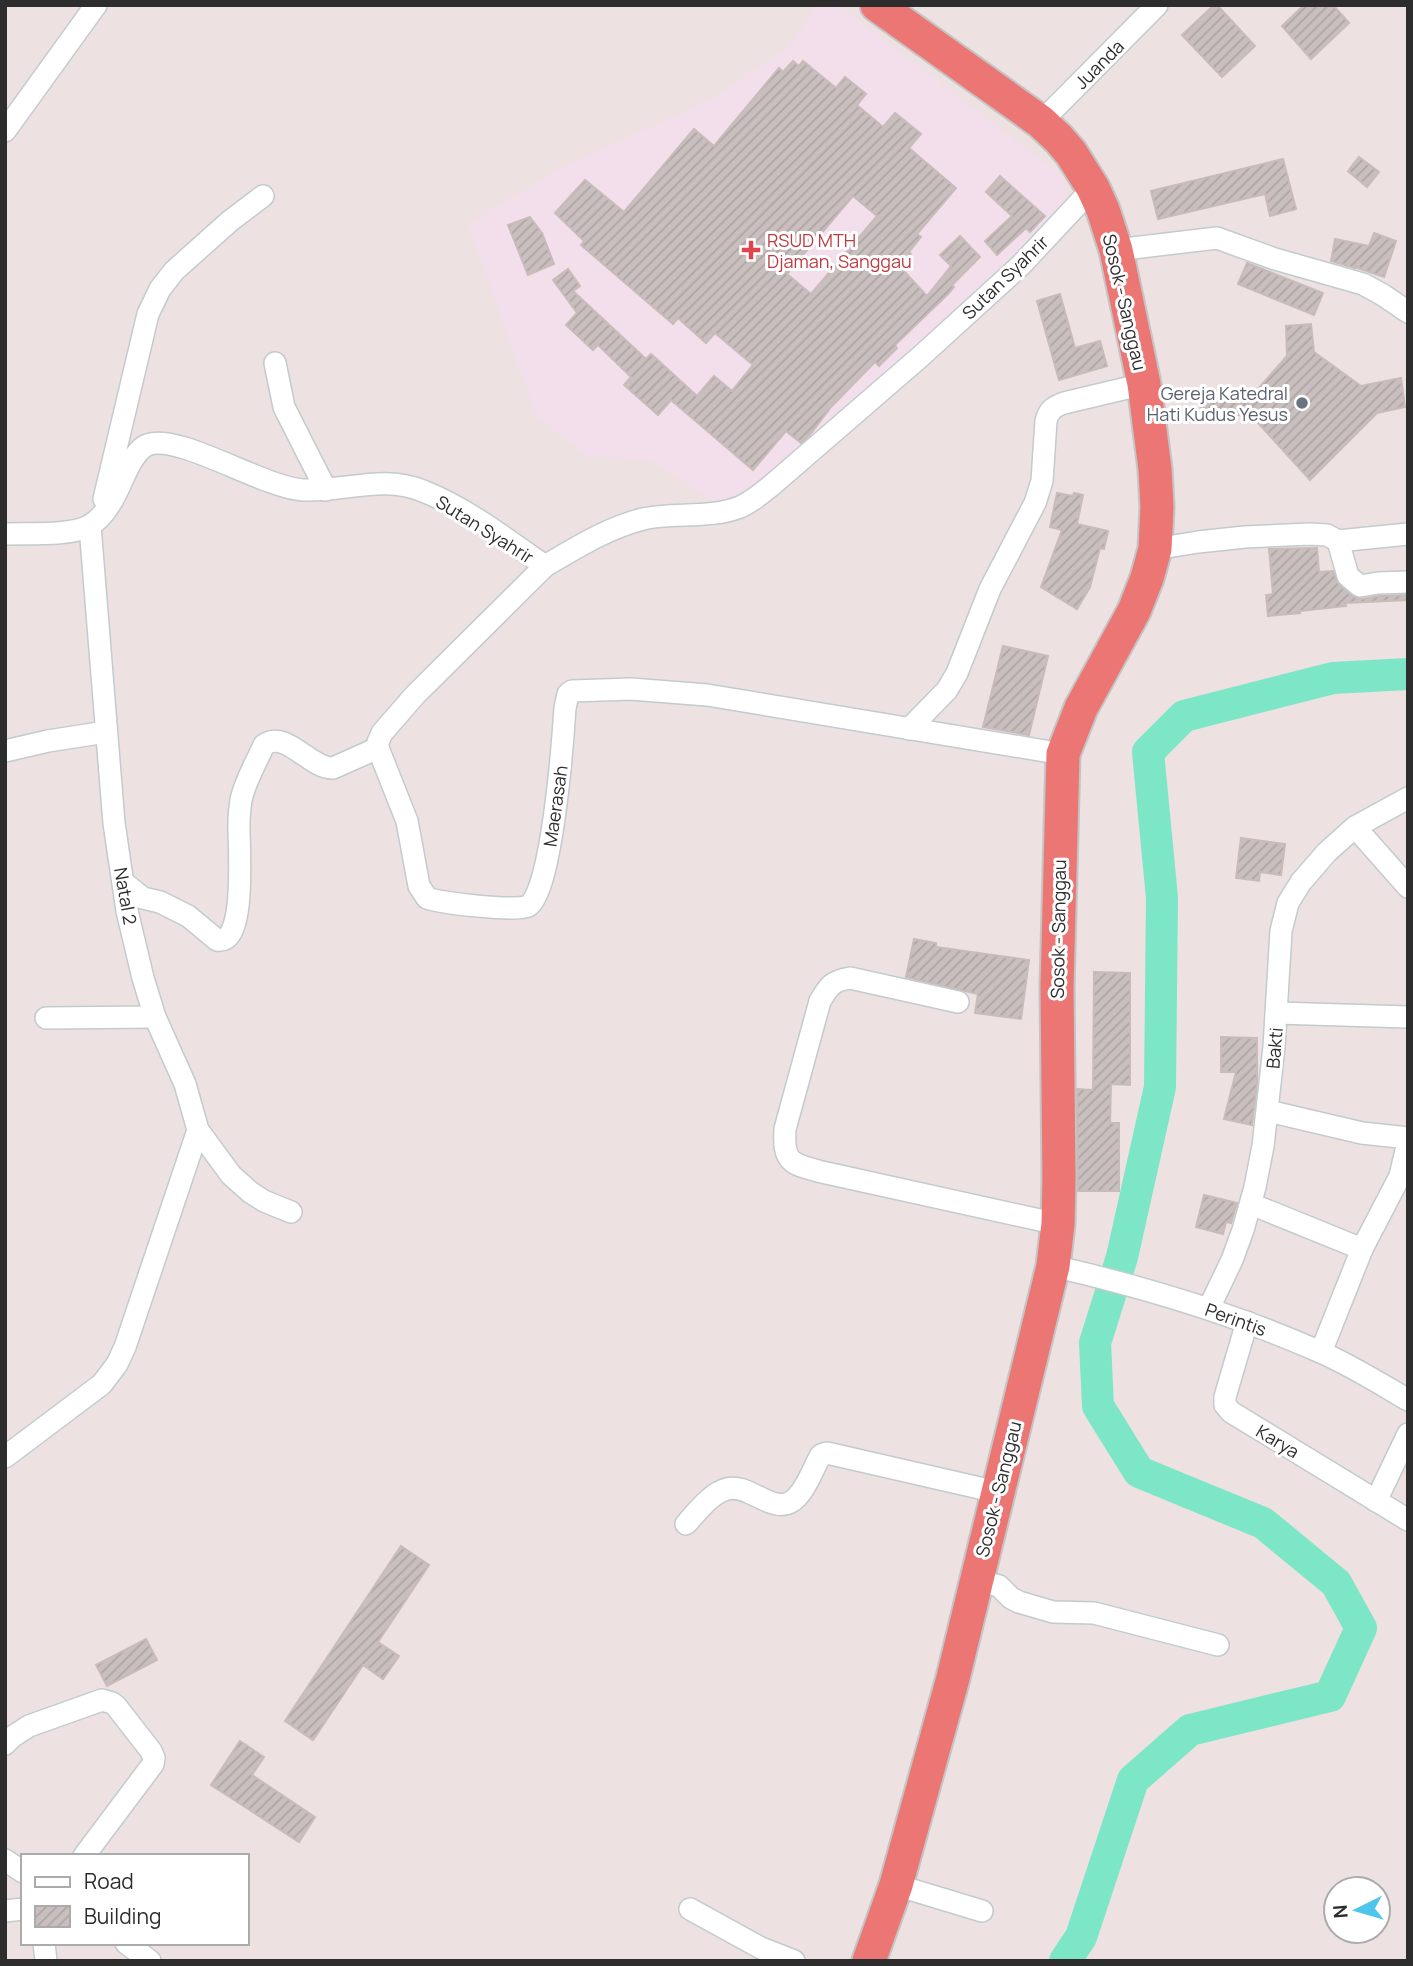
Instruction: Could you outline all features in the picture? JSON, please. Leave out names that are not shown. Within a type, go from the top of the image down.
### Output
[{"type":"highway","name":"Sosok - Sanggau","points":[[869,1961],[896,1885],[953,1678],[1053,1266],[1058,1224],[1056,999],[1063,754],[1081,708],[1134,611],[1147,578],[1156,550],[1157,507],[1144,384],[1116,250],[1093,188],[1071,153],[1041,122],[877,5]]},
{"type":"street","points":[[5,131],[96,5]]},
{"type":"street","name":"Juanda","points":[[1041,122],[1157,5]]},
{"type":"street","name":"Sutan Syahrir","points":[[95,522],[110,504],[138,451],[147,445],[159,443],[204,455],[285,487],[301,490],[386,483],[422,490],[490,527],[544,566],[624,525],[657,517],[719,513],[738,508],[751,501],[920,357],[1021,265],[1093,188]]},
{"type":"street","name":"Natal 2","points":[[263,196],[230,221],[174,271],[160,289],[148,314],[95,522],[106,732],[114,823],[135,947],[155,1017],[185,1084],[198,1130],[231,1175],[250,1192],[291,1212]]},
{"type":"street","points":[[1116,250],[1217,238],[1275,259],[1363,284],[1408,312]]},
{"type":"street","points":[[275,363],[284,407],[326,489]]},
{"type":"street","points":[[909,729],[947,690],[957,673],[990,589],[1035,503],[1042,481],[1049,412],[1053,407],[1064,403],[1144,384]]},
{"type":"street","points":[[5,534],[79,530],[95,522]]},
{"type":"street","points":[[1156,550],[1245,537],[1310,534],[1327,535],[1338,541],[1408,534]]},
{"type":"street","points":[[1338,541],[1348,576],[1360,586],[1408,582]]},
{"type":"street","points":[[123,882],[143,898],[160,902],[188,916],[216,940],[227,939],[236,921],[238,904],[239,819],[242,797],[264,745],[277,740],[326,768],[333,768],[378,748],[382,733],[415,695],[544,566]]},
{"type":"street","name":"Maerasah","points":[[378,748],[407,821],[418,886],[427,898],[520,908],[532,902],[548,854],[556,804],[565,708],[568,694],[572,691],[631,689],[707,695],[1063,754]]},
{"type":"street","points":[[5,751],[106,732]]},
{"type":"street","name":"Bakti","points":[[1209,1308],[1232,1260],[1251,1204],[1263,1146],[1277,1013],[1281,932],[1288,903],[1301,882],[1327,852],[1355,827],[1408,798]]},
{"type":"street","points":[[1355,827],[1408,887]]},
{"type":"street","points":[[958,1002],[850,978],[838,980],[828,987],[820,1001],[785,1129],[784,1147],[789,1160],[801,1167],[822,1172],[1058,1224]]},
{"type":"street","points":[[1277,1013],[1408,1017]]},
{"type":"street","points":[[46,1018],[155,1017]]},
{"type":"street","points":[[1268,1111],[1362,1133],[1408,1140],[1400,1176],[1362,1249],[1321,1352]]},
{"type":"street","points":[[5,1457],[91,1393],[117,1364],[198,1130]]},
{"type":"street","points":[[1251,1204],[1362,1249]]},
{"type":"street","name":"Perintis","points":[[1053,1266],[1144,1289],[1247,1322],[1321,1352],[1408,1400]]},
{"type":"street","name":"Karya","points":[[1247,1322],[1224,1397],[1225,1405],[1231,1412],[1408,1520]]},
{"type":"street","points":[[1376,1501],[1408,1434]]},
{"type":"street","points":[[686,1524],[724,1489],[741,1488],[769,1503],[792,1502],[806,1485],[821,1455],[827,1453],[997,1492]]},
{"type":"street","points":[[975,1580],[999,1586],[1019,1602],[1053,1612],[1094,1613],[1218,1645]]},
{"type":"street","points":[[5,1744],[29,1726],[102,1700],[116,1706],[151,1751],[153,1764],[86,1854]]},
{"type":"street","points":[[5,1860],[21,1871]]},
{"type":"street","points":[[896,1885],[982,1911]]},
{"type":"street","points":[[690,1909],[761,1948],[794,1961]]},
{"type":"street","points":[[129,1945],[150,1961]]},
{"type":"shaded area","name":"RSUD MTH Djaman, Sanggau","points":[[817,5],[838,5],[1063,177],[1066,202],[1004,275],[765,481],[717,504],[650,460],[586,456],[537,417],[468,224],[558,169],[712,99],[792,43]]},
{"type":"building","points":[[1217,5],[1255,46],[1222,77],[1182,35]]},
{"type":"building","points":[[1304,5],[1333,5],[1349,23],[1311,59],[1282,26]]},
{"type":"building","points":[[793,61],[799,66],[803,61],[836,88],[845,77],[866,94],[857,105],[883,127],[895,113],[921,134],[909,148],[956,188],[917,234],[921,237],[900,267],[927,296],[951,266],[940,255],[960,236],[980,257],[952,285],[954,287],[948,294],[895,345],[897,348],[879,366],[875,362],[831,407],[809,436],[801,443],[786,431],[753,470],[671,400],[658,415],[624,385],[631,377],[598,345],[593,350],[566,325],[577,313],[553,280],[568,269],[580,286],[573,291],[646,359],[651,354],[697,396],[714,376],[732,391],[753,365],[715,333],[706,343],[678,318],[673,324],[581,245],[584,241],[555,213],[585,180],[624,212],[694,129],[714,146],[779,68],[783,72]],"holes":[[[853,196],[877,216],[811,294],[787,274]]]},
{"type":"building","points":[[1359,157],[1379,172],[1367,187],[1348,171]]},
{"type":"building","points":[[1283,159],[1296,209],[1270,216],[1265,194],[1158,219],[1151,191]]},
{"type":"building","points":[[1000,176],[1045,216],[1030,232],[1026,228],[997,255],[985,241],[1012,216],[986,192]]},
{"type":"building","points":[[530,217],[542,233],[554,264],[528,275],[508,225]]},
{"type":"building","points":[[1374,233],[1396,241],[1384,277],[1331,261],[1335,239],[1369,246]]},
{"type":"building","points":[[1247,263],[1323,293],[1314,315],[1238,284]]},
{"type":"building","points":[[1060,294],[1075,348],[1100,341],[1107,366],[1059,380],[1037,301]]},
{"type":"building","name":"Gereja Katedral Hati Kudus Yesus","points":[[1311,324],[1314,352],[1361,386],[1401,378],[1405,407],[1377,413],[1310,480],[1250,414],[1201,418],[1200,400],[1250,398],[1287,356],[1286,326]]},
{"type":"building","points":[[1057,493],[1083,495],[1077,524],[1108,531],[1104,549],[1100,548],[1090,587],[1077,609],[1041,587],[1062,530],[1050,527]]},
{"type":"building","points":[[1317,548],[1319,572],[1333,571],[1339,585],[1352,596],[1362,599],[1408,595],[1408,600],[1345,603],[1346,606],[1268,616],[1266,595],[1273,594],[1269,549]]},
{"type":"building","points":[[1003,646],[1048,656],[1029,735],[983,727]]},
{"type":"building","points":[[1241,838],[1285,844],[1281,875],[1260,872],[1259,881],[1236,878]]},
{"type":"building","points":[[914,939],[936,943],[936,947],[1029,960],[1021,1019],[975,1013],[978,994],[906,977]]},
{"type":"building","points":[[1094,972],[1130,973],[1130,1085],[1111,1084],[1110,1123],[1119,1123],[1119,1191],[1078,1191],[1077,1089],[1093,1090]]},
{"type":"building","points":[[1221,1037],[1257,1038],[1257,1084],[1252,1125],[1224,1119],[1236,1072],[1221,1072]]},
{"type":"building","points":[[1204,1195],[1237,1203],[1231,1223],[1226,1222],[1223,1234],[1196,1227]]},
{"type":"building","points":[[401,1546],[429,1565],[378,1642],[399,1656],[383,1679],[363,1665],[313,1740],[285,1721]]},
{"type":"building","points":[[146,1639],[157,1660],[107,1686],[96,1665]]},
{"type":"building","points":[[240,1741],[264,1757],[252,1775],[315,1817],[299,1842],[211,1785]]},
{"type":"waterway","points":[[1065,1961],[1081,1937],[1133,1780],[1190,1730],[1330,1696],[1361,1628],[1336,1583],[1263,1523],[1139,1472],[1098,1406],[1095,1343],[1122,1257],[1160,1087],[1162,898],[1148,752],[1184,716],[1333,678],[1408,674]]},
{"type":"place","name":"RSUD MTH Djaman, Sanggau","points":[[751,250]]},
{"type":"place","name":"Gereja Katedral Hati Kudus Yesus","points":[[1302,403]]}]
